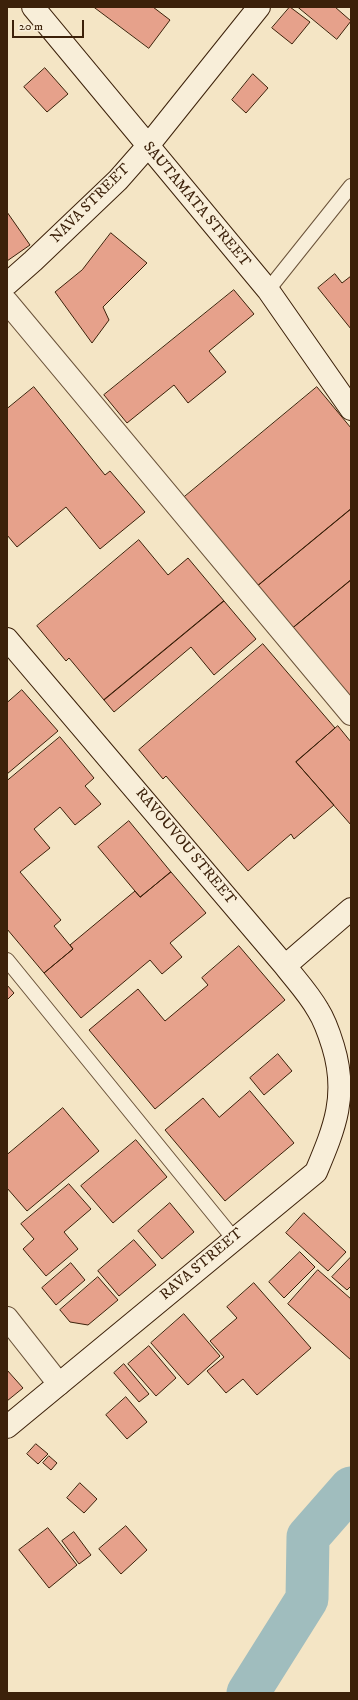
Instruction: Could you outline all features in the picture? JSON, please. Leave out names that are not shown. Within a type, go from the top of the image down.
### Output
[{"type":"street","name":"SAUTAMATA STREET","points":[[33,7],[268,290],[351,409]]},
{"type":"street","name":"NAVA STREET","points":[[7,284],[34,261],[118,180],[259,7]]},
{"type":"street","points":[[7,302],[351,714]]},
{"type":"street","name":"RAVOUVOU STREET","points":[[7,638],[285,966],[318,1009],[327,1027],[339,1070]]},
{"type":"street","points":[[285,966],[351,908]]},
{"type":"street","name":"RAVA STREET","points":[[7,1427],[316,1172],[328,1143],[336,1115],[340,1094],[339,1070]]},
{"type":"street","points":[[7,1318],[59,1384]]},
{"type":"lane","points":[[268,290],[351,186]]},
{"type":"lane","points":[[7,960],[234,1239]]},
{"type":"building","points":[[94,7],[153,7],[170,20],[149,48]]},
{"type":"building","points":[[290,7],[310,22],[292,44],[272,28]]},
{"type":"building","points":[[298,7],[335,7],[351,21],[337,39]]},
{"type":"building","points":[[45,68],[68,94],[47,112],[24,87]]},
{"type":"building","points":[[253,74],[268,88],[246,113],[232,100]]},
{"type":"building","points":[[7,212],[30,245],[7,261]]},
{"type":"building","points":[[111,233],[147,263],[103,307],[109,320],[92,343],[55,292],[82,270]]},
{"type":"building","points":[[335,274],[342,283],[351,276],[351,329],[318,288]]},
{"type":"building","points":[[234,290],[254,314],[209,351],[226,372],[188,403],[174,385],[127,423],[104,395]]},
{"type":"building","points":[[34,387],[105,475],[110,471],[145,512],[100,549],[66,507],[17,547],[7,535],[7,409]]},
{"type":"building","points":[[317,387],[351,428],[351,509],[255,588],[182,499]]},
{"type":"building","points":[[351,509],[351,580],[289,631],[254,589]]},
{"type":"building","points":[[139,540],[168,575],[188,558],[224,601],[104,700],[69,658],[66,661],[37,626]]},
{"type":"building","points":[[351,580],[351,698],[293,628]]},
{"type":"building","points":[[224,601],[256,639],[214,675],[191,647],[114,712],[104,700]]},
{"type":"building","points":[[263,644],[335,728],[296,762],[334,805],[294,839],[291,834],[248,871],[166,776],[163,779],[139,750]]},
{"type":"building","points":[[22,690],[58,731],[7,774],[7,703]]},
{"type":"building","points":[[338,726],[351,742],[351,825],[296,762]]},
{"type":"building","points":[[60,737],[94,778],[85,786],[101,804],[75,825],[60,807],[34,829],[50,848],[20,872],[61,920],[54,926],[73,949],[44,973],[7,929],[7,781]]},
{"type":"building","points":[[129,821],[171,872],[140,897],[98,847]]},
{"type":"building","points":[[171,872],[206,913],[170,943],[182,957],[162,974],[150,960],[81,1018],[44,973],[73,949],[70,945],[135,891],[140,897]]},
{"type":"building","points":[[239,946],[285,1000],[155,1109],[89,1030],[138,989],[165,1021],[208,985],[202,978]]},
{"type":"building","points":[[7,985],[14,993],[7,1000]]},
{"type":"building","points":[[278,1054],[292,1071],[264,1095],[250,1078]]},
{"type":"building","points":[[250,1091],[294,1143],[225,1201],[165,1130],[203,1098],[219,1117]]},
{"type":"building","points":[[63,1108],[99,1151],[27,1211],[7,1188],[7,1155]]},
{"type":"building","points":[[136,1140],[167,1177],[113,1223],[81,1186]]},
{"type":"building","points":[[69,1184],[91,1209],[64,1232],[78,1249],[46,1276],[23,1249],[34,1239],[21,1224]]},
{"type":"building","points":[[170,1203],[194,1232],[162,1259],[138,1231]]},
{"type":"building","points":[[304,1213],[346,1252],[328,1271],[286,1233]]},
{"type":"building","points":[[134,1240],[156,1265],[119,1296],[98,1271]]},
{"type":"building","points":[[300,1252],[315,1267],[284,1298],[269,1282]]},
{"type":"building","points":[[351,1257],[351,1286],[347,1290],[332,1277]]},
{"type":"building","points":[[71,1263],[85,1280],[56,1305],[42,1288]]},
{"type":"building","points":[[318,1270],[351,1299],[351,1360],[288,1304]]},
{"type":"building","points":[[98,1277],[118,1300],[88,1325],[70,1322],[60,1310]]},
{"type":"building","points":[[254,1283],[311,1348],[257,1395],[243,1379],[226,1393],[207,1371],[224,1357],[210,1341],[237,1318],[227,1307]]},
{"type":"building","points":[[184,1314],[220,1356],[188,1385],[151,1343]]},
{"type":"building","points":[[149,1346],[176,1378],[156,1396],[128,1364]]},
{"type":"building","points":[[124,1364],[149,1394],[139,1402],[114,1373]]},
{"type":"building","points":[[7,1370],[23,1388],[7,1401]]},
{"type":"building","points":[[126,1397],[147,1422],[127,1439],[106,1415]]},
{"type":"building","points":[[36,1444],[48,1454],[38,1464],[27,1454]]},
{"type":"building","points":[[49,1456],[57,1463],[51,1470],[43,1463]]},
{"type":"building","points":[[80,1483],[97,1499],[84,1513],[67,1498]]},
{"type":"building","points":[[126,1526],[147,1550],[121,1574],[99,1549]]},
{"type":"building","points":[[48,1528],[77,1565],[49,1588],[19,1550]]},
{"type":"building","points":[[74,1532],[91,1555],[79,1564],[62,1541]]},
{"type":"waterway","points":[[248,1693],[307,1599],[308,1537],[351,1488]]}]
